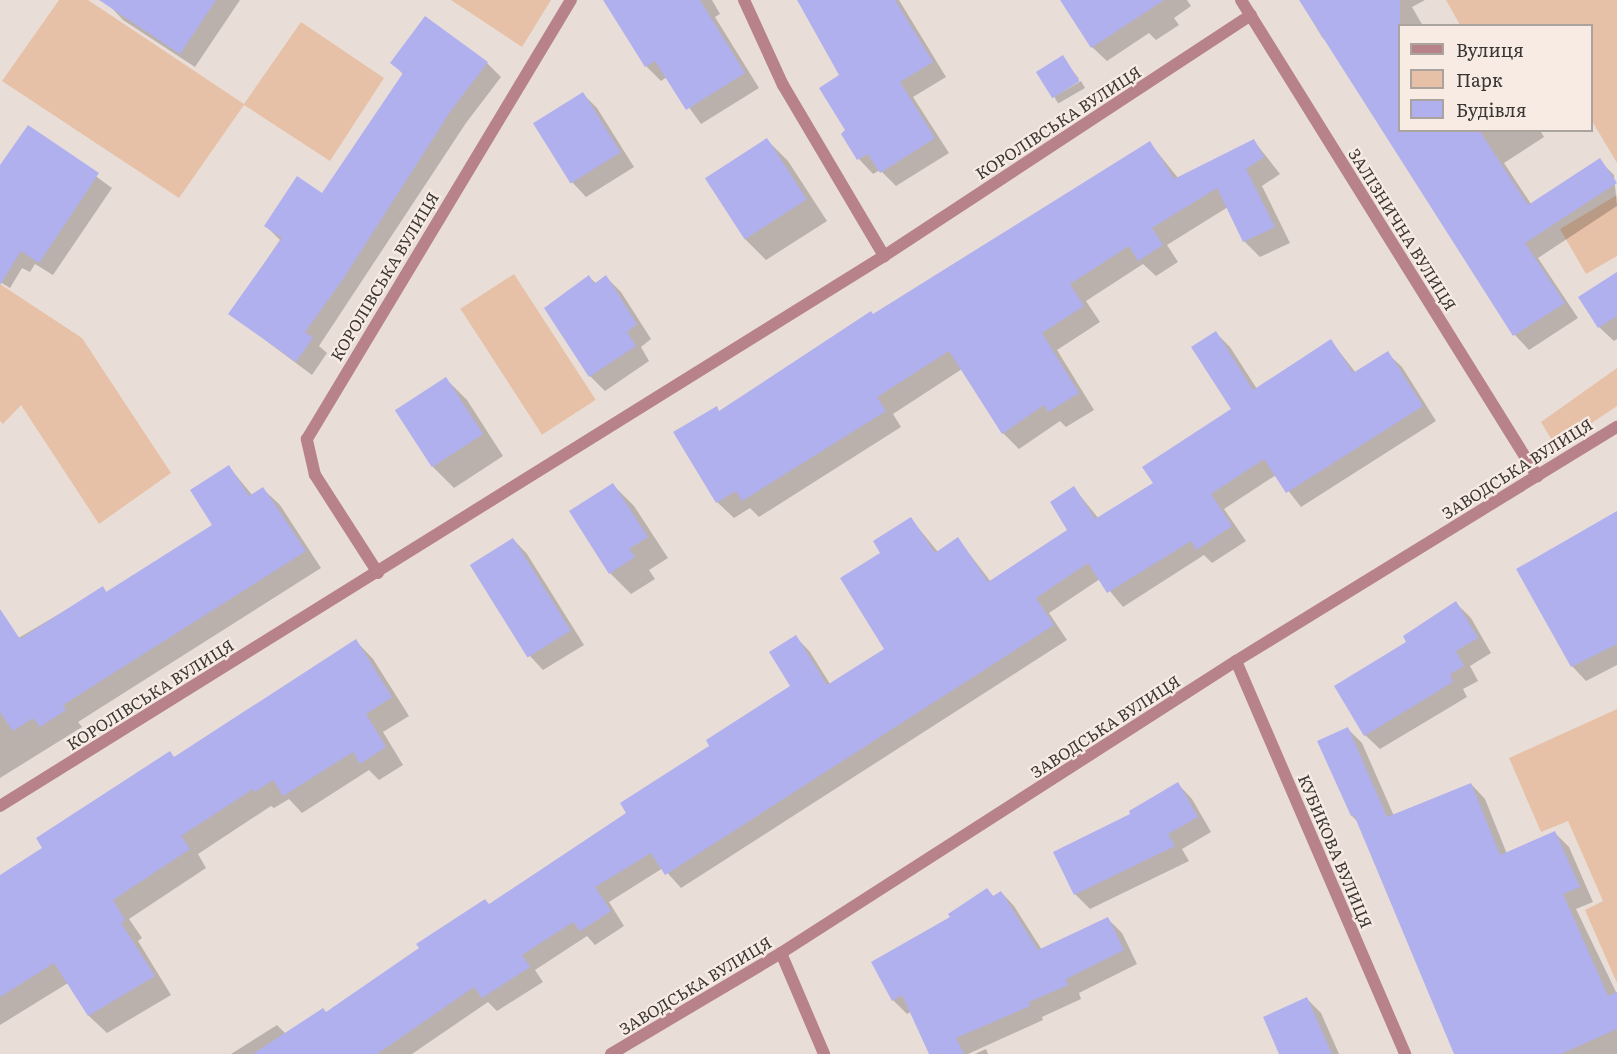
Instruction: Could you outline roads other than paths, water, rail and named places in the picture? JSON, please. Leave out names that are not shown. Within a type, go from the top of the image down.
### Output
[{"type":"street","name":"КОРОЛІВСЬКА ВУЛИЦЯ","points":[[378,573],[315,475],[307,439],[571,0]]},
{"type":"street","points":[[744,0],[783,85],[884,256]]},
{"type":"street","name":"ЗАЛІЗНИЧНА ВУЛИЦЯ","points":[[1241,0],[1537,476]]},
{"type":"street","name":"КОРОЛІВСЬКА ВУЛИЦЯ","points":[[0,806],[378,573],[884,256],[1251,15]]},
{"type":"street","name":"ЗАВОДСЬКА ВУЛИЦЯ","points":[[611,1054],[781,953],[1236,661],[1617,427]]},
{"type":"street","name":"КУБИКОВА ВУЛИЦЯ","points":[[1236,661],[1405,1054]]},
{"type":"street","points":[[781,953],[824,1054]]}]
